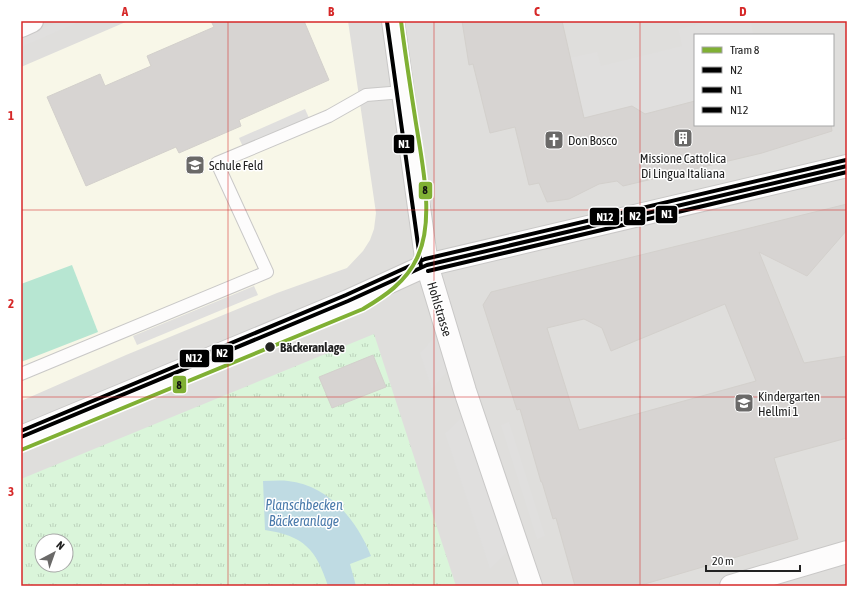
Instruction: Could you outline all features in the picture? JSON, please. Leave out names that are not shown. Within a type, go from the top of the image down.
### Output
[{"type":"street","points":[[21,26],[32,21]]},
{"type":"street","name":"Hohlstrasse","points":[[393,21],[427,265],[465,391],[531,586]]},
{"type":"street","points":[[21,437],[348,301],[427,265],[847,166]]},
{"type":"street","points":[[731,586],[847,552]]},
{"type":"lane","points":[[21,374],[267,272],[217,163],[328,116],[366,95],[403,92]]},
{"type":"shaded area","points":[[21,21],[847,21],[847,586],[21,586]]},
{"type":"shaded area","points":[[60,21],[81,21],[21,47],[21,38]]},
{"type":"shaded area","name":"Schule Feld","points":[[128,21],[348,21],[376,213],[374,229],[370,240],[363,251],[347,268],[277,293],[126,355],[21,401],[21,67]]},
{"type":"shaded area","points":[[711,21],[751,21],[753,34],[694,34],[694,101],[645,114],[638,110],[586,127],[569,58],[597,52],[601,66],[682,46],[678,29]]},
{"type":"shaded area","points":[[305,109],[309,118],[243,147],[239,138]]},
{"type":"shaded area","points":[[254,286],[258,295],[137,345],[133,336]]},
{"type":"shaded area","points":[[437,334],[449,369],[432,390],[420,353]]},
{"type":"shaded area","points":[[463,416],[508,552],[490,569],[445,433]]},
{"type":"shaded area","points":[[509,422],[545,536],[537,539],[501,425]]},
{"type":"green space","points":[[72,265],[98,332],[21,362],[21,284]]},
{"type":"green space","name":"Bäckeranlage","points":[[374,334],[456,586],[21,586],[21,479]]},
{"type":"water","name":"Planschbecken Bäckeranlage","points":[[263,481],[288,481],[302,484],[316,489],[339,506],[358,530],[371,556],[350,564],[356,586],[328,586],[319,562],[307,546],[290,536],[265,530]]},
{"type":"building","points":[[211,21],[304,21],[329,80],[239,120],[241,126],[179,153],[176,147],[86,186],[47,97],[100,74],[105,86],[151,66],[147,56],[214,27]]},
{"type":"building","points":[[462,21],[562,21],[584,118],[632,106],[645,114],[694,101],[694,126],[831,126],[832,131],[762,153],[623,186],[617,181],[599,184],[569,199],[547,202],[539,183],[529,185],[515,127],[490,133],[473,64],[469,65]]},
{"type":"building","points":[[847,204],[847,230],[807,276],[759,252],[804,363],[847,356],[847,438],[774,458],[798,539],[638,586],[575,586],[556,518],[553,519],[520,409],[517,410],[483,305],[491,292]],"holes":[[[725,304],[756,381],[579,430],[547,328],[584,319],[602,328],[611,351]]]},
{"type":"building","points":[[373,355],[386,387],[332,408],[319,377]]},
{"type":"tram line","name":"8","points":[[21,450],[363,309],[394,288],[401,281],[417,258],[423,242],[426,225],[423,169],[401,21]]},
{"type":"transit line","name":"N1","points":[[387,22],[421,266]]},
{"type":"transit line","name":"N12","points":[[21,431],[346,295],[425,259],[846,160]]},
{"type":"transit line","name":"N2","points":[[21,437],[348,301],[427,265],[847,166]]},
{"type":"transit line","name":"N1","points":[[428,271],[847,172]]},
{"type":"place","name":"Missione Cattolica Di Lingua Italiana","points":[[683,138]]},
{"type":"place","name":"Don Bosco","points":[[554,140]]},
{"type":"place","name":"Schule Feld","points":[[195,165]]},
{"type":"place","name":"Bäckeranlage","points":[[270,347]]},
{"type":"place","name":"Kindergarten Hellmi 1","points":[[744,403]]}]
